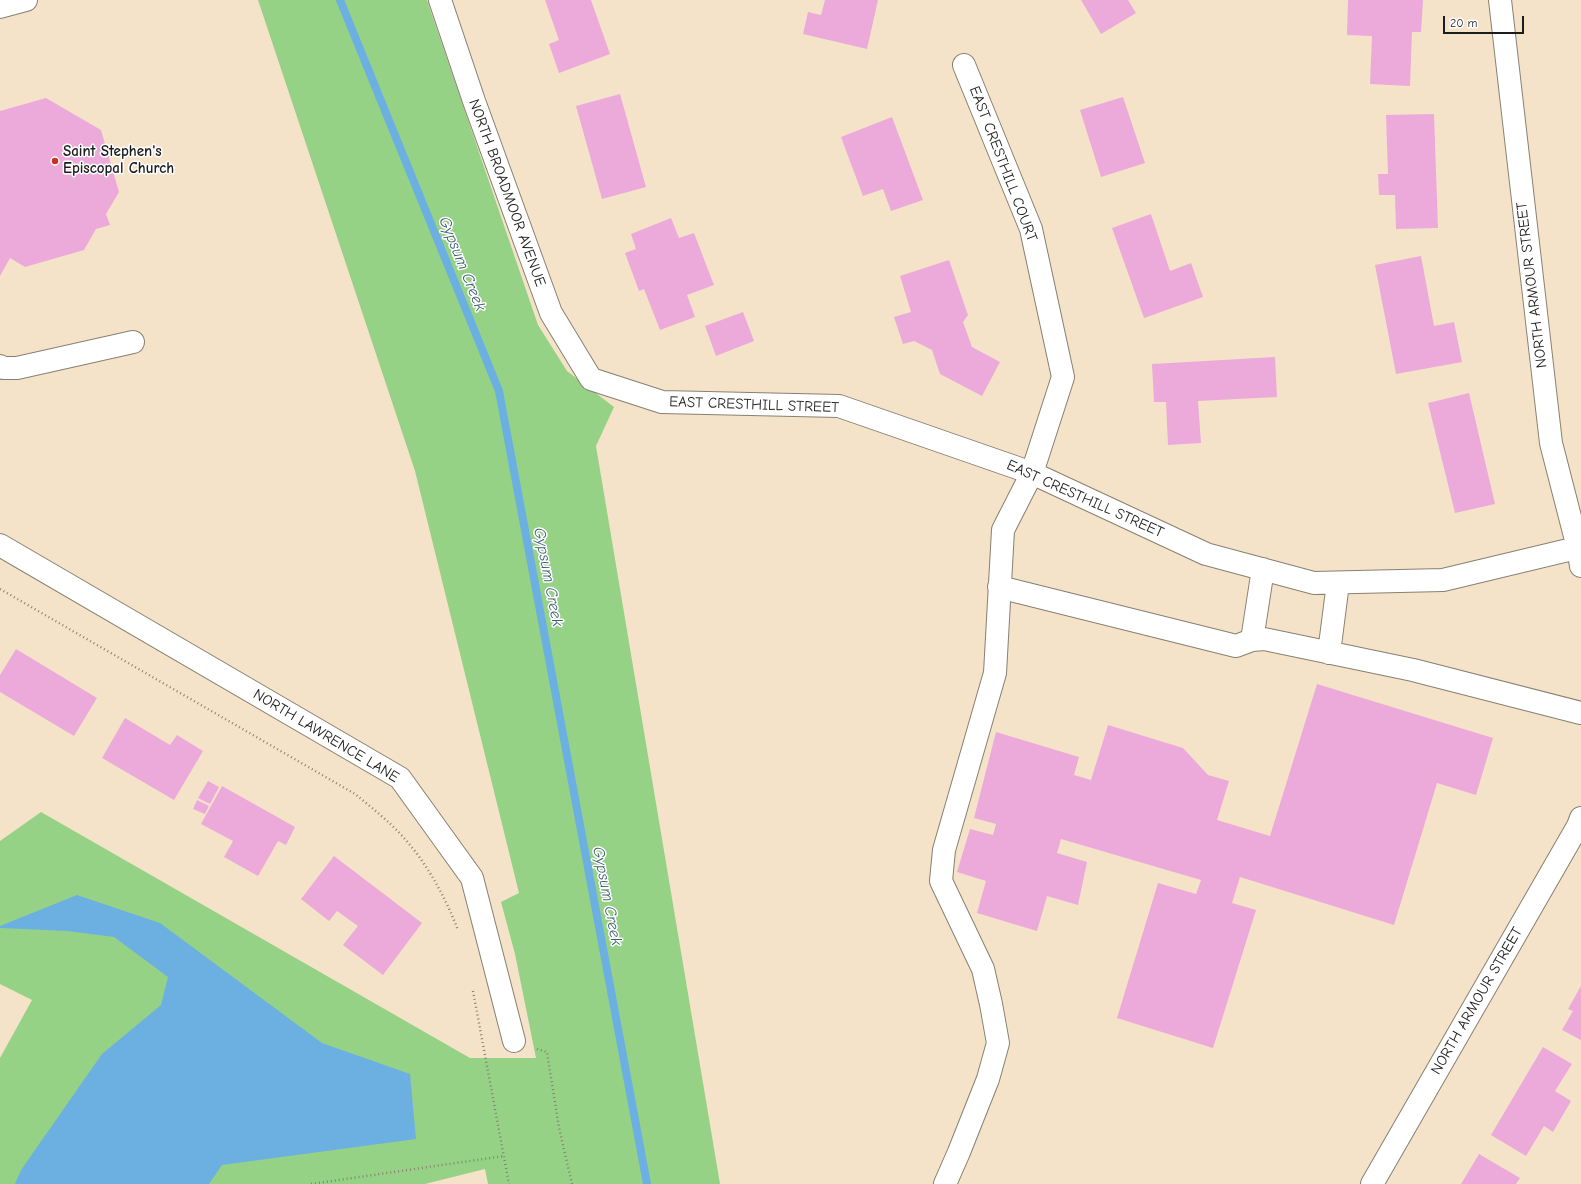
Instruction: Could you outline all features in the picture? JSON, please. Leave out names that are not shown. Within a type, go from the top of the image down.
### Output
[{"type":"street","points":[[0,7],[26,0]]},
{"type":"street","name":"NORTH BROADMOOR AVENUE","points":[[440,0],[474,101],[551,313],[591,379]]},
{"type":"street","name":"NORTH ARMOUR STREET","points":[[1500,0],[1551,443],[1580,553]]},
{"type":"street","name":"EAST CRESTHILL COURT","points":[[945,1184],[988,1079],[998,1043],[983,969],[941,881],[944,850],[995,673],[1003,530],[1032,473],[1063,376],[1031,229],[964,65]]},
{"type":"street","points":[[0,366],[3,368],[16,368],[133,342]]},
{"type":"street","name":"EAST CRESTHILL STREET","points":[[591,379],[662,402],[839,406],[1032,473],[1206,554],[1314,583],[1442,580],[1580,553]]},
{"type":"street","name":"NORTH LAWRENCE LANE","points":[[0,546],[400,778],[472,878],[514,1041]]},
{"type":"street","points":[[1252,640],[1263,569]]},
{"type":"street","points":[[1329,652],[1338,583]]},
{"type":"street","points":[[1000,587],[1236,646],[1252,640],[1264,639],[1413,670],[1581,713]]},
{"type":"street","name":"NORTH ARMOUR STREET","points":[[1372,1184],[1578,826],[1581,818]]},
{"type":"path","points":[[0,588],[355,794],[387,820],[409,843],[431,874],[452,914],[460,936]]},
{"type":"path","points":[[473,989],[509,1184]]},
{"type":"path","points":[[514,1041],[547,1052],[559,1128],[572,1184]]},
{"type":"path","points":[[311,1184],[504,1156]]},
{"type":"green space","points":[[258,0],[427,0],[538,325],[567,371],[614,407],[596,446],[720,1184],[488,1184],[485,1169],[425,1184],[0,1184],[0,1058],[32,1000],[0,984],[0,841],[41,812],[470,1058],[536,1058],[515,954],[501,902],[519,893],[415,471]]},
{"type":"water","points":[[77,895],[160,923],[322,1043],[410,1074],[416,1139],[222,1165],[209,1184],[15,1184],[21,1170],[102,1054],[161,1005],[168,977],[114,937],[67,931],[0,928],[0,926]]},
{"type":"building","points":[[545,0],[591,0],[610,54],[559,73],[549,44],[559,40]]},
{"type":"building","points":[[825,0],[878,0],[867,49],[803,34],[808,12],[821,15]]},
{"type":"building","points":[[1081,0],[1128,0],[1136,13],[1101,34]]},
{"type":"building","points":[[1348,0],[1423,0],[1421,32],[1412,32],[1410,86],[1370,84],[1372,36],[1347,35]]},
{"type":"building","points":[[620,94],[646,187],[602,199],[576,106]]},
{"type":"building","points":[[1123,97],[1145,163],[1101,177],[1080,110]]},
{"type":"building","name":"Saint Stephen's Episcopal Church","points":[[46,98],[101,130],[119,192],[106,214],[110,225],[96,229],[84,250],[25,267],[10,258],[0,276],[0,111]]},
{"type":"building","points":[[1434,114],[1438,228],[1396,229],[1395,195],[1379,195],[1378,174],[1388,174],[1386,115]]},
{"type":"building","points":[[892,117],[923,200],[891,211],[883,189],[863,196],[841,137]]},
{"type":"building","points":[[1151,214],[1170,271],[1191,263],[1203,297],[1144,318],[1112,228]]},
{"type":"building","points":[[671,218],[679,238],[694,233],[714,285],[687,295],[695,317],[660,330],[644,289],[639,291],[625,253],[636,249],[631,234]]},
{"type":"building","points":[[1421,256],[1434,326],[1454,322],[1462,362],[1396,374],[1375,265]]},
{"type":"building","points":[[949,260],[968,315],[963,322],[972,347],[1000,362],[982,396],[940,374],[932,350],[914,341],[903,344],[894,317],[911,312],[900,276]]},
{"type":"building","points":[[743,312],[754,341],[716,356],[705,326]]},
{"type":"building","points":[[1275,357],[1277,397],[1198,401],[1201,443],[1168,445],[1166,402],[1154,402],[1152,364]]},
{"type":"building","points":[[1469,393],[1495,504],[1455,513],[1428,403]]},
{"type":"building","points":[[16,649],[97,698],[74,736],[0,692],[0,675]]},
{"type":"building","points":[[1317,684],[1493,738],[1476,795],[1437,783],[1394,925],[1240,877],[1232,903],[1256,910],[1213,1048],[1117,1018],[1158,883],[1196,894],[1201,880],[1061,839],[1057,853],[1087,862],[1078,905],[1047,896],[1037,931],[977,913],[986,881],[957,872],[970,829],[993,835],[996,824],[974,818],[996,732],[1079,757],[1074,775],[1091,780],[1108,725],[1183,748],[1208,775],[1229,781],[1217,820],[1270,836]]},
{"type":"building","points":[[125,718],[170,745],[177,735],[203,751],[174,800],[102,758]]},
{"type":"building","points":[[208,781],[219,787],[210,804],[198,798]]},
{"type":"building","points":[[222,786],[295,827],[286,845],[278,841],[258,876],[224,857],[233,841],[201,824]]},
{"type":"building","points":[[197,800],[209,806],[205,814],[193,809]]},
{"type":"building","points":[[334,856],[422,923],[383,975],[343,945],[358,926],[337,911],[329,921],[301,899]]},
{"type":"building","points":[[1581,986],[1581,1040],[1562,1030],[1573,1011],[1568,1009]]},
{"type":"building","points":[[1543,1047],[1572,1064],[1555,1091],[1571,1101],[1553,1132],[1544,1126],[1526,1156],[1491,1135]]},
{"type":"building","points":[[1479,1154],[1520,1178],[1516,1184],[1461,1184]]},
{"type":"waterway","name":"Gypsum Creek","points":[[340,0],[499,391],[647,1184]]},
{"type":"place","name":"Saint Stephen's Episcopal Church","points":[[55,161]]}]
